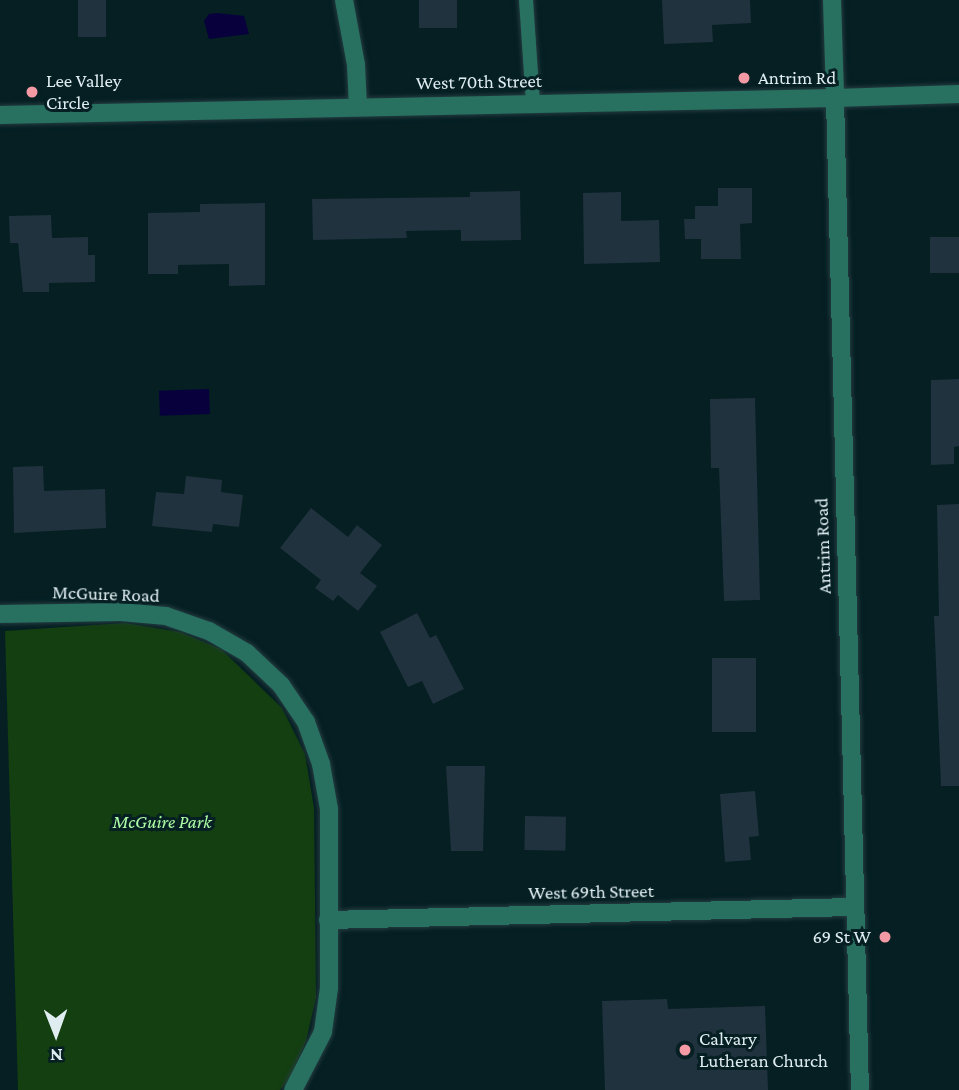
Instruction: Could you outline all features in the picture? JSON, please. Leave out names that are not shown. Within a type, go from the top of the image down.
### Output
[{"type":"street","points":[[344,0],[356,65],[358,106]]},
{"type":"street","name":"Antrim Road","points":[[832,0],[860,1090]]},
{"type":"street","name":"West 70th Street","points":[[0,115],[959,94]]},
{"type":"street","name":"McGuire Road","points":[[0,614],[121,612],[166,616],[209,631],[238,648],[281,685],[306,722],[321,764],[328,809],[330,988],[323,1032],[307,1071],[293,1090]]},
{"type":"street","name":"West 69th Street","points":[[328,920],[854,907]]},
{"type":"lane","points":[[526,0],[533,102]]},
{"type":"green space","name":"McGuire Park","points":[[125,623],[180,632],[221,649],[282,708],[305,754],[314,808],[316,998],[306,1041],[290,1078],[280,1090],[18,1090],[5,631]]},
{"type":"shaded area","points":[[209,14],[244,16],[249,34],[209,39],[204,21]]},
{"type":"shaded area","points":[[209,389],[210,414],[160,416],[159,391]]},
{"type":"building","points":[[78,0],[106,0],[106,37],[78,37]]},
{"type":"building","points":[[419,0],[457,0],[457,28],[419,28]]},
{"type":"building","points":[[662,0],[750,0],[751,23],[712,25],[713,42],[664,44]]},
{"type":"building","points":[[718,188],[752,188],[752,223],[740,224],[741,259],[701,259],[701,239],[685,239],[684,219],[695,219],[695,206],[718,206]]},
{"type":"building","points":[[520,191],[521,240],[461,241],[461,230],[406,231],[407,238],[313,240],[312,199],[470,197],[470,192]]},
{"type":"building","points":[[621,192],[621,221],[659,220],[660,262],[584,264],[583,193]]},
{"type":"building","points":[[265,203],[265,285],[229,286],[229,264],[178,265],[178,274],[148,274],[148,213],[200,212],[200,204]]},
{"type":"building","points":[[51,215],[52,238],[88,237],[88,255],[95,255],[95,282],[49,283],[49,292],[23,292],[18,243],[10,243],[9,216]]},
{"type":"building","points":[[930,237],[959,237],[959,273],[930,273]]},
{"type":"building","points":[[959,379],[959,446],[954,447],[954,464],[931,465],[931,380]]},
{"type":"building","points":[[755,398],[760,600],[724,601],[719,468],[711,468],[710,399]]},
{"type":"building","points":[[43,466],[44,491],[105,489],[106,528],[14,533],[13,467]]},
{"type":"building","points":[[186,476],[222,480],[221,492],[243,495],[239,527],[213,524],[212,532],[152,526],[156,492],[184,494]]},
{"type":"building","points":[[959,504],[959,786],[941,786],[934,616],[939,616],[937,505]]},
{"type":"building","points":[[311,508],[348,537],[357,525],[382,545],[360,573],[377,586],[358,611],[338,595],[333,601],[315,588],[321,580],[280,548]]},
{"type":"building","points":[[417,613],[430,638],[436,635],[464,689],[433,704],[422,681],[408,687],[380,632]]},
{"type":"building","points":[[712,658],[756,658],[756,732],[712,732]]},
{"type":"building","points":[[446,766],[485,766],[483,851],[451,851]]},
{"type":"building","points":[[755,791],[759,836],[749,837],[751,860],[725,862],[720,794]]},
{"type":"building","points":[[525,816],[566,817],[565,851],[524,850]]},
{"type":"building","name":"Calvary Lutheran Church","points":[[667,999],[668,1009],[765,1006],[768,1090],[605,1090],[602,1001]]},
{"type":"place","name":"Antrim Rd","points":[[744,78]]},
{"type":"place","name":"Lee Valley Circle","points":[[32,92]]},
{"type":"place","name":"69 St W","points":[[885,937]]},
{"type":"place","name":"Calvary Lutheran Church","points":[[685,1050]]}]
